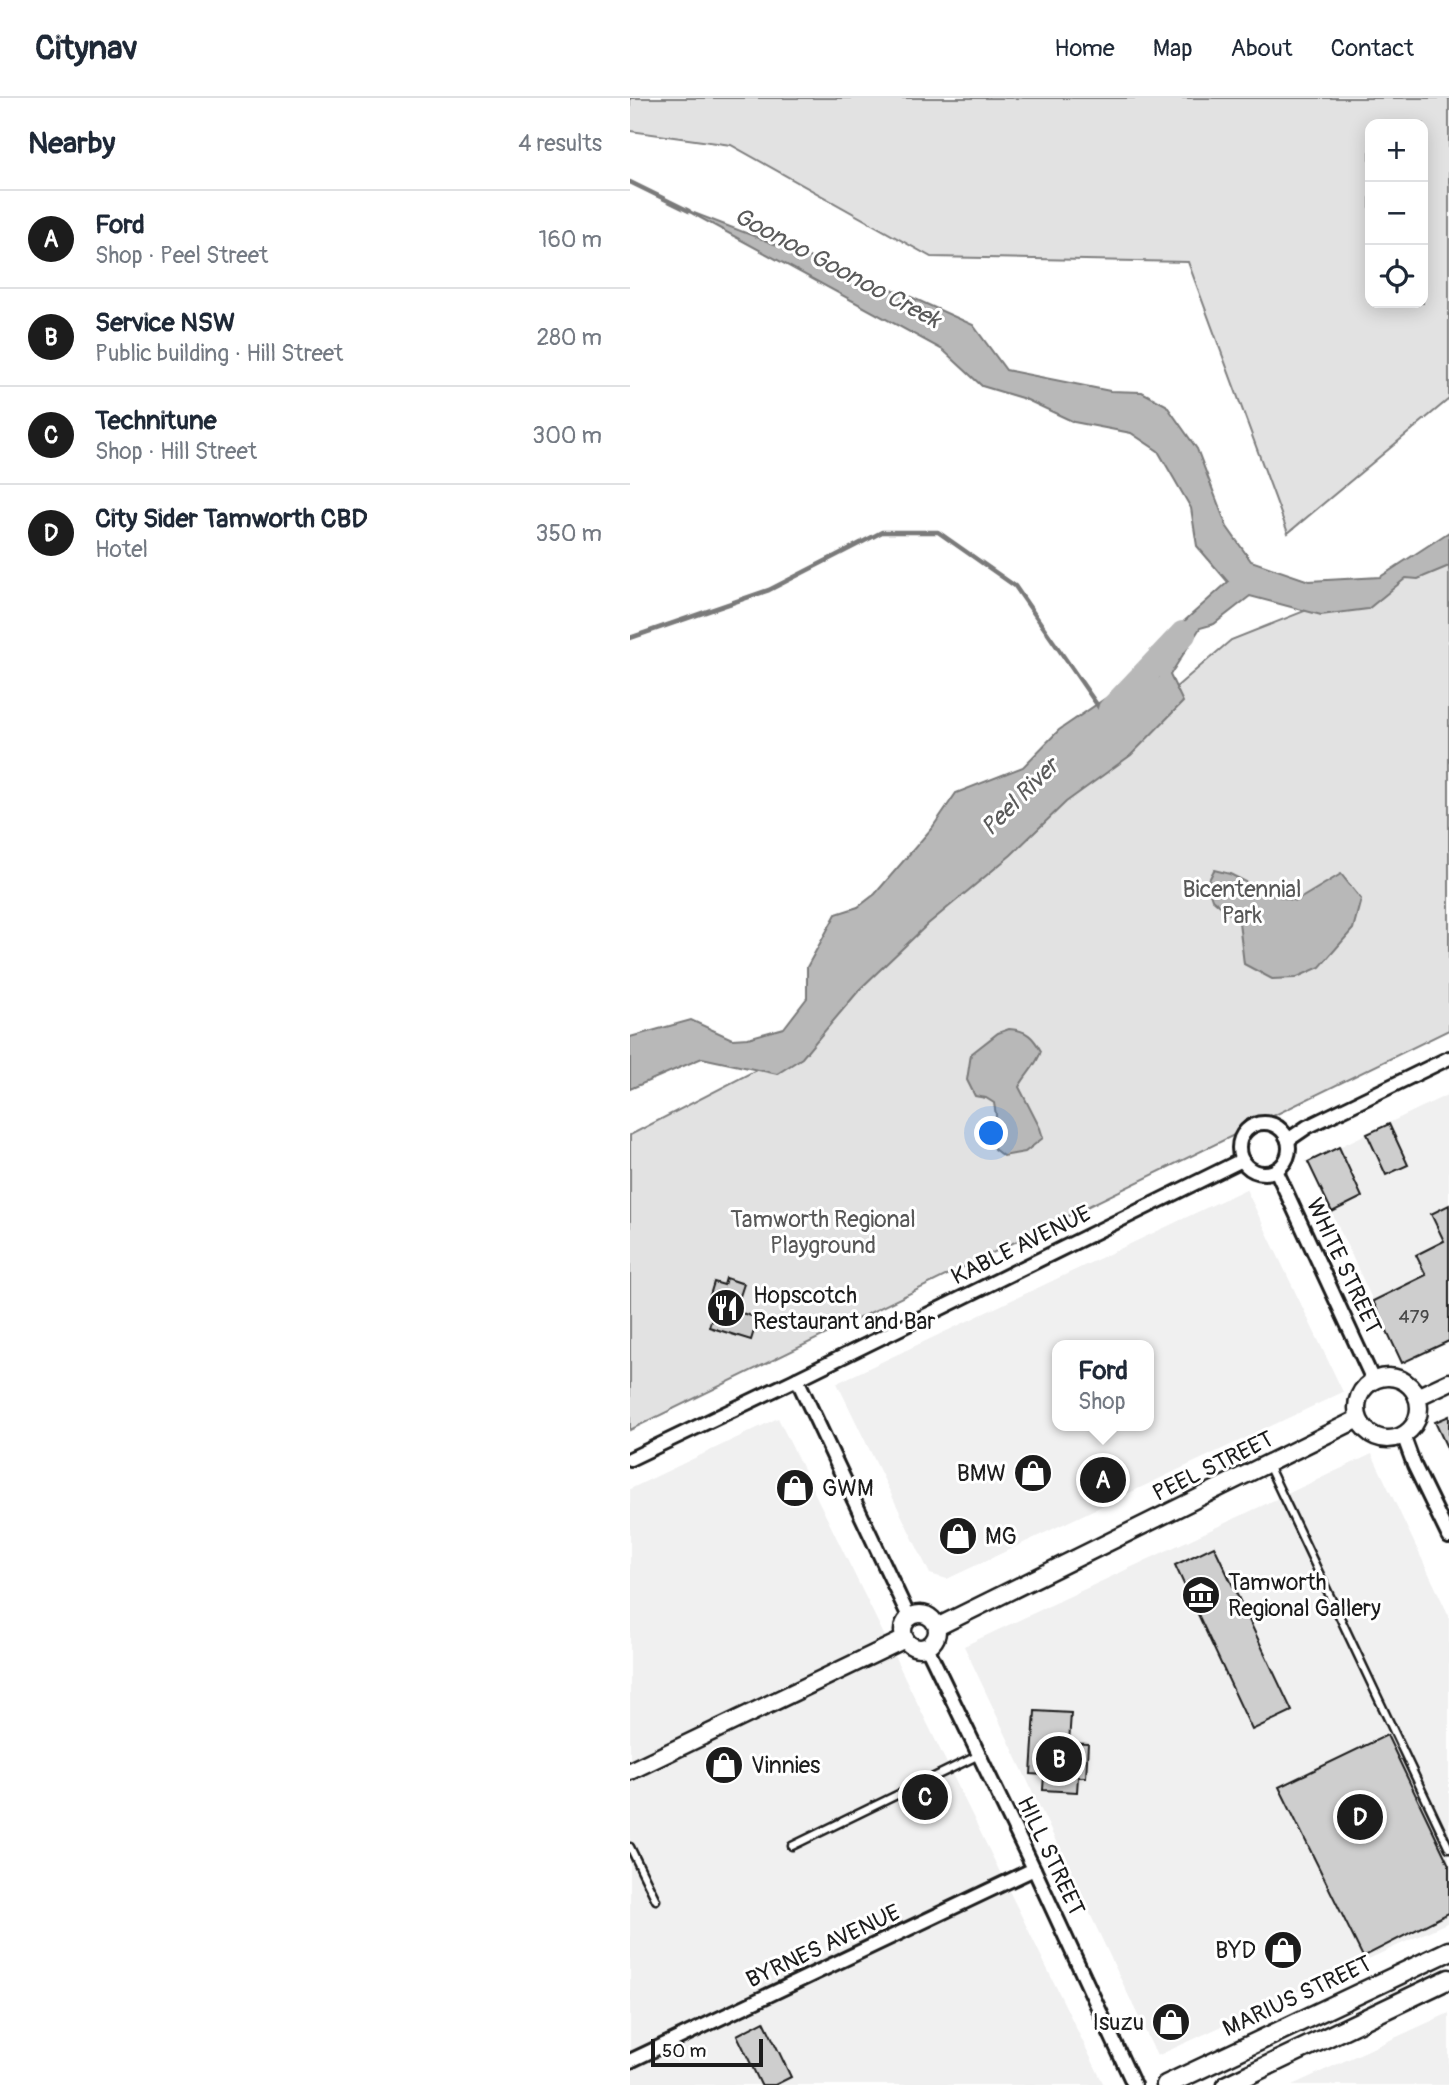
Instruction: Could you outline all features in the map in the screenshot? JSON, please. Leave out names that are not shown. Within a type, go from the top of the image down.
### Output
[{"type":"main road","points":[[1395,1378],[1412,1388],[1417,1397],[1417,1419],[1403,1435],[1385,1439],[1373,1436],[1358,1419],[1358,1399],[1363,1389],[1373,1380],[1395,1378]]},
{"type":"main road","points":[[1417,1397],[1449,1382]]},
{"type":"main road","name":"PEEL STREET","points":[[937,1627],[1358,1419]]},
{"type":"main road","points":[[914,1614],[931,1617],[937,1627],[936,1639],[927,1647],[912,1646],[905,1639],[904,1625],[909,1618],[914,1614]]},
{"type":"main road","points":[[630,1771],[905,1639]]},
{"type":"main road","name":"MARIUS STREET","points":[[1166,2085],[1449,1951]]},
{"type":"main road","points":[[1227,2085],[1449,1979]]},
{"type":"street","points":[[1289,1140],[1307,1127],[1449,1058]]},
{"type":"street","points":[[1271,1123],[1285,1132],[1289,1140],[1288,1157],[1276,1170],[1261,1173],[1253,1171],[1242,1160],[1238,1144],[1241,1136],[1254,1124],[1271,1123]]},
{"type":"street","name":"KABLE AVENUE","points":[[630,1459],[1242,1160]]},
{"type":"street","name":"WHITE STREET","points":[[1276,1170],[1373,1380]]},
{"type":"street","points":[[797,1379],[909,1618]]},
{"type":"street","points":[[1403,1435],[1414,1465],[1449,1537]]},
{"type":"street","name":"HILL STREET","points":[[927,1647],[1134,2085]]},
{"type":"street","name":"BYRNES AVENUE","points":[[630,2061],[1034,1869]]},
{"type":"lane","points":[[1268,1465],[1449,1848]]},
{"type":"lane","points":[[792,1846],[979,1755]]},
{"type":"lane","points":[[630,1847],[656,1900]]},
{"type":"shaded area","points":[[1449,1094],[1449,1341],[1402,1363],[1308,1162]]},
{"type":"shaded area","points":[[1246,1189],[1343,1392],[947,1579],[930,1574],[837,1383]]},
{"type":"shaded area","points":[[778,1418],[1104,2085],[630,2085],[630,1489]]},
{"type":"shaded area","points":[[1372,1454],[1449,1616],[1449,1922],[1157,2056],[964,1646]]},
{"type":"shaded area","points":[[1449,2013],[1449,2085],[1292,2085]]},
{"type":"green space","points":[[630,98],[1449,98],[1449,399],[1288,533],[1188,262],[931,257],[731,145],[630,131]]},
{"type":"green space","name":"Bicentennial Park","points":[[1449,554],[1449,1030],[630,1430],[630,1135],[793,1051],[850,966],[1231,640]]},
{"type":"water","points":[[686,210],[902,293],[973,325],[1006,370],[1110,391],[1142,392],[1166,405],[1197,449],[1227,527],[1251,561],[1309,581],[1380,577],[1449,532],[1449,566],[1418,579],[1406,578],[1368,609],[1321,615],[1250,596],[1214,624],[1200,628],[1170,675],[1183,702],[1131,755],[1066,802],[1011,855],[928,924],[861,988],[802,1058],[777,1074],[702,1058],[630,1089],[630,1037],[691,1020],[732,1039],[748,1038],[784,1028],[807,998],[807,967],[836,914],[858,907],[875,894],[932,828],[956,793],[1023,767],[1059,730],[1112,694],[1159,677],[1160,654],[1180,625],[1228,582],[1197,546],[1191,508],[1158,451],[1131,433],[1074,422],[1025,399],[982,386],[943,350]]},
{"type":"water","points":[[1214,870],[1230,874],[1270,894],[1296,901],[1341,874],[1361,899],[1353,929],[1320,967],[1295,978],[1272,979],[1244,964],[1239,922],[1212,899],[1207,884]]},
{"type":"water","points":[[1009,1029],[1029,1035],[1041,1051],[1019,1087],[1043,1138],[1025,1152],[1003,1156],[994,1149],[994,1103],[975,1096],[967,1080],[971,1054],[998,1033]]},
{"type":"building","points":[[1389,1124],[1408,1165],[1386,1175],[1367,1134]]},
{"type":"building","points":[[1339,1147],[1362,1197],[1332,1212],[1308,1162]]},
{"type":"building","points":[[1449,1205],[1449,1341],[1402,1363],[1373,1301],[1426,1275],[1416,1255],[1444,1241],[1431,1214]]},
{"type":"building","name":"Hopscotch Restaurant and Bar","points":[[726,1278],[744,1284],[735,1311],[758,1318],[751,1340],[709,1327],[716,1305],[708,1302],[714,1282],[724,1285]]},
{"type":"building","points":[[1449,1416],[1449,1452],[1435,1422]]},
{"type":"building","points":[[1214,1546],[1292,1711],[1252,1730],[1175,1565]]},
{"type":"building","points":[[1035,1711],[1071,1713],[1069,1743],[1088,1744],[1086,1777],[1078,1777],[1077,1792],[1043,1790],[1044,1775],[1031,1774]]},
{"type":"building","points":[[1387,1735],[1449,1865],[1449,1913],[1363,1957],[1279,1787]]},
{"type":"building","points":[[764,2021],[791,2077],[775,2085],[761,2085],[737,2035]]},
{"type":"waterway","name":"Goonoo Goonoo Creek","points":[[630,182],[689,211]]},
{"type":"waterway","points":[[630,638],[769,590],[882,532],[938,532],[1015,586],[1100,709]]},
{"type":"waterway","name":"Peel River","points":[[1111,710],[1183,634]]},
{"type":"place","name":"Hopscotch Restaurant and Bar","points":[[726,1308]]},
{"type":"place","name":"BMW","points":[[1033,1473]]},
{"type":"place","name":"Ford","points":[[1103,1480]]},
{"type":"place","name":"GWM","points":[[795,1488]]},
{"type":"place","name":"MG","points":[[958,1536]]},
{"type":"place","name":"Tamworth Regional Gallery","points":[[1201,1595]]},
{"type":"place","name":"Service NSW","points":[[1059,1759]]},
{"type":"place","name":"Vinnies","points":[[724,1765]]},
{"type":"place","name":"Technitune","points":[[925,1797]]},
{"type":"place","name":"City Sider Tamworth CBD","points":[[1360,1817]]},
{"type":"place","name":"BYD","points":[[1283,1950]]},
{"type":"place","name":"Isuzu","points":[[1171,2022]]},
{"type":"park label","name":"Tamworth Regional Playground","points":[[823,1232]]}]
